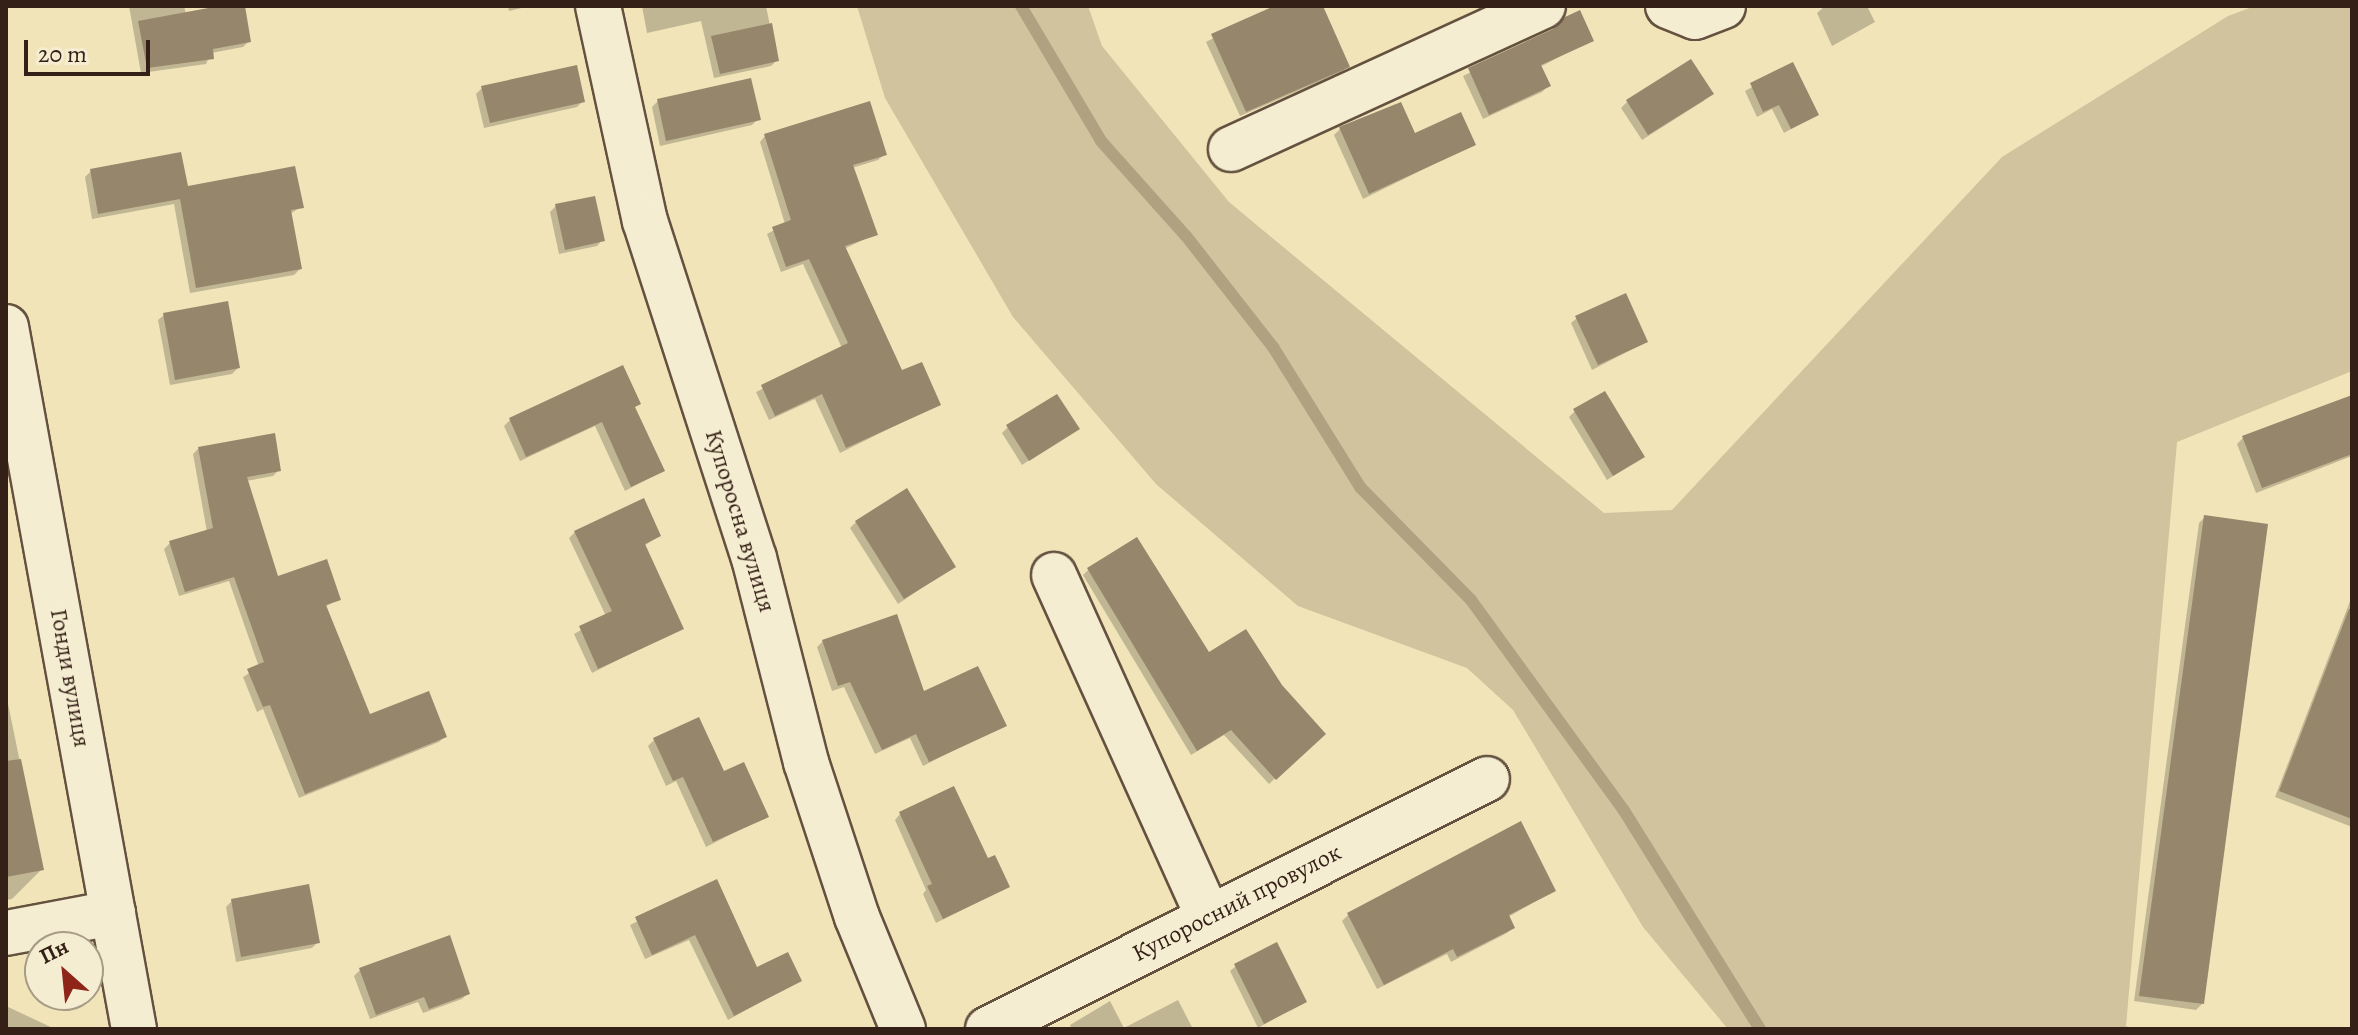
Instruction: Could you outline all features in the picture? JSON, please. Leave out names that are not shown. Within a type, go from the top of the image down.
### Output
[{"type":"street","name":"Купоросна вулиця","points":[[598,6],[645,221],[754,558],[806,762],[857,917],[903,1029]]},
{"type":"street","points":[[1231,149],[1543,6]]},
{"type":"street","points":[[1668,6],[1695,17],[1723,6]]},
{"type":"street","name":"Гонди вулиця","points":[[6,327],[134,1029]]},
{"type":"street","points":[[1054,575],[1208,916]]},
{"type":"street","name":"Купоросний провулок","points":[[988,1029],[1208,916],[1487,779]]},
{"type":"street","points":[[6,933],[113,913]]},
{"type":"shaded area","points":[[857,6],[1088,6],[1102,46],[1229,202],[1604,513],[1672,510],[2002,157],[2228,16],[2255,6],[2352,6],[2352,371],[2177,442],[2126,1026],[2134,1029],[1728,1029],[1643,927],[1513,710],[1467,668],[1298,606],[1156,484],[1013,317],[885,98]]},
{"type":"building","points":[[219,6],[245,6],[251,42],[213,49],[214,59],[147,68],[138,21]]},
{"type":"building","points":[[1274,6],[1323,6],[1350,67],[1246,112],[1211,34]]},
{"type":"building","points":[[1580,10],[1594,41],[1541,65],[1551,86],[1489,115],[1468,68],[1553,29],[1565,17]]},
{"type":"building","points":[[772,23],[779,61],[720,74],[711,36]]},
{"type":"building","points":[[1691,59],[1714,94],[1648,135],[1626,100]]},
{"type":"building","points":[[1793,62],[1819,115],[1791,129],[1779,105],[1763,112],[1750,83]]},
{"type":"building","points":[[577,65],[585,102],[490,123],[481,86]]},
{"type":"building","points":[[751,78],[761,120],[666,141],[657,99]]},
{"type":"building","points":[[870,101],[887,155],[853,165],[878,235],[845,246],[902,370],[922,362],[941,405],[846,448],[822,394],[775,416],[761,385],[848,343],[809,259],[786,267],[772,227],[791,220],[764,134]]},
{"type":"building","points":[[1401,102],[1415,133],[1461,112],[1476,145],[1369,194],[1339,127]]},
{"type":"building","points":[[181,152],[188,186],[295,166],[304,208],[291,210],[302,269],[196,288],[180,199],[98,214],[90,169]]},
{"type":"building","points":[[595,196],[605,241],[565,250],[555,204]]},
{"type":"building","points":[[1626,293],[1648,342],[1598,365],[1575,316]]},
{"type":"building","points":[[228,301],[240,368],[175,380],[163,313]]},
{"type":"building","points":[[623,365],[641,404],[635,407],[665,471],[631,487],[602,422],[526,457],[509,418]]},
{"type":"building","points":[[1605,391],[1645,457],[1613,476],[1573,409]]},
{"type":"building","points":[[1057,394],[1080,429],[1029,461],[1006,425]]},
{"type":"building","points":[[2352,395],[2352,454],[2262,488],[2242,436]]},
{"type":"building","points":[[275,433],[281,471],[247,477],[278,576],[327,559],[341,600],[326,605],[370,714],[429,691],[447,737],[305,794],[270,705],[263,707],[247,669],[264,662],[234,577],[185,592],[169,541],[213,528],[198,447]]},
{"type":"building","points":[[907,488],[956,567],[904,599],[855,521]]},
{"type":"building","points":[[644,498],[661,536],[645,544],[684,629],[598,669],[579,626],[612,611],[574,531]]},
{"type":"building","points":[[2204,515],[2268,524],[2204,1004],[2139,996]]},
{"type":"building","points":[[1137,537],[1209,652],[1246,629],[1282,685],[1326,734],[1276,780],[1231,730],[1197,751],[1087,568]]},
{"type":"building","points":[[2349,609],[2352,609],[2352,819],[2279,791]]},
{"type":"building","points":[[897,614],[924,691],[978,666],[1007,726],[929,762],[916,734],[882,750],[850,682],[838,686],[822,640]]},
{"type":"building","points":[[699,717],[724,771],[744,762],[769,817],[713,842],[683,777],[673,781],[653,738]]},
{"type":"building","points":[[21,759],[44,870],[6,877],[6,761]]},
{"type":"building","points":[[954,786],[988,858],[995,855],[1010,887],[943,919],[927,886],[932,884],[899,812]]},
{"type":"building","points":[[1521,821],[1556,891],[1509,915],[1515,928],[1457,957],[1453,949],[1384,985],[1347,913]]},
{"type":"building","points":[[717,879],[757,967],[788,952],[802,981],[734,1016],[695,935],[652,955],[635,917]]},
{"type":"building","points":[[309,884],[320,943],[241,957],[231,899]]},
{"type":"building","points":[[450,935],[470,994],[429,1009],[424,997],[376,1015],[359,968]]},
{"type":"building","points":[[1277,942],[1307,1002],[1264,1024],[1234,964]]},
{"type":"waterway","points":[[1021,6],[1101,141],[1186,236],[1273,347],[1360,487],[1471,600],[1623,809],[1760,1029]]}]
